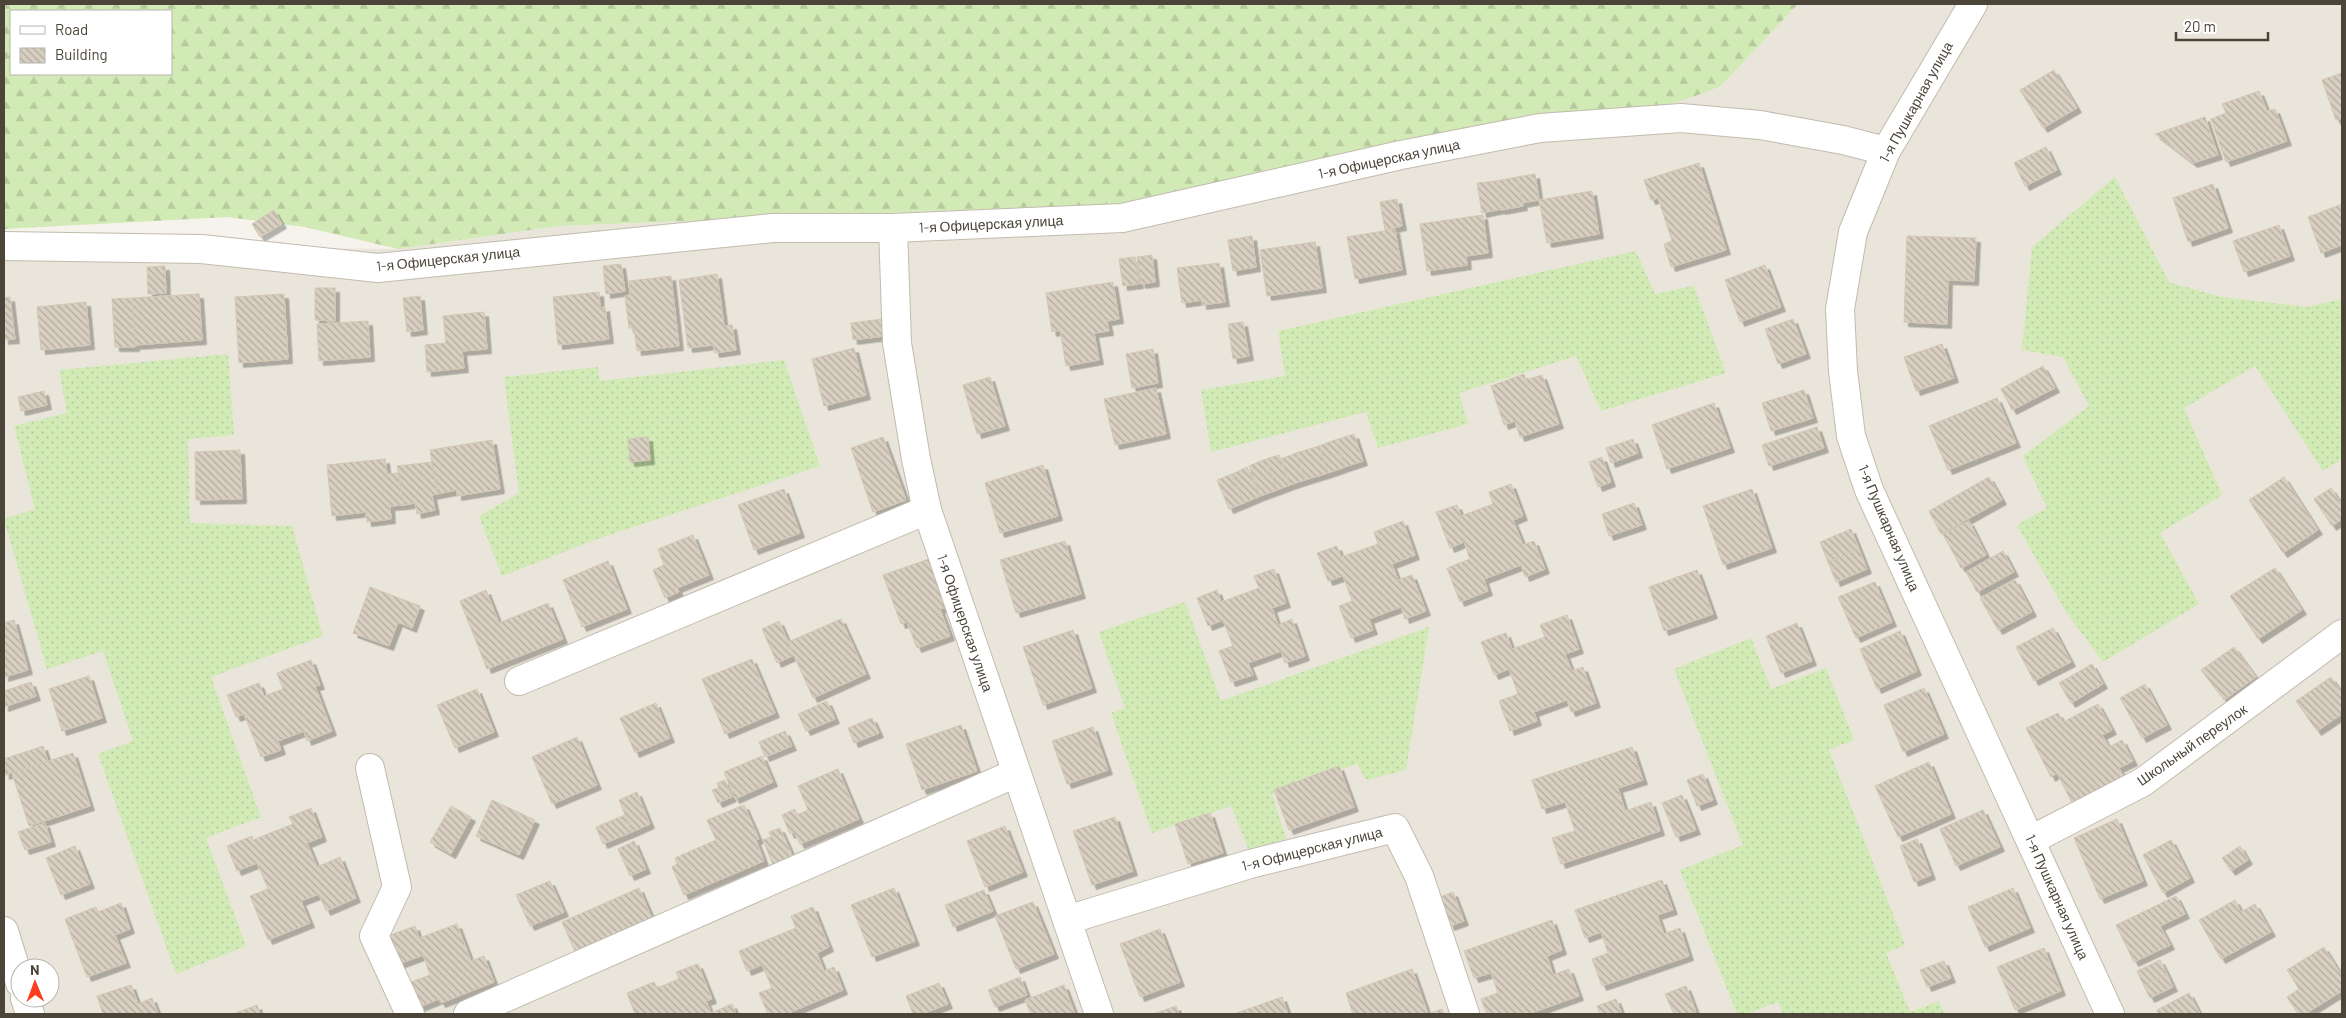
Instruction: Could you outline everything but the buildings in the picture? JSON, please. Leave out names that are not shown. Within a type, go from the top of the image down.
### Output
[{"type":"street","name":"1-я Пушкарная улица","points":[[1973,4],[1886,151],[1853,232],[1840,309],[1843,372],[1851,436],[1869,490],[2110,1014]]},
{"type":"street","name":"1-я Офицерская улица","points":[[4,246],[201,249],[378,268],[773,228],[893,228],[1122,218],[1401,155],[1540,128],[1681,118],[1760,125],[1842,140],[1886,151]]},
{"type":"street","name":"1-я Офицерская улица","points":[[893,228],[897,343],[916,459],[927,510],[1099,1014]]},
{"type":"street","points":[[519,680],[927,510]]},
{"type":"street","name":"Школьный переулок","points":[[2031,840],[2143,782],[2342,634]]},
{"type":"street","points":[[370,768],[397,887],[374,936],[410,1014]]},
{"type":"street","points":[[483,1011],[1016,773]]},
{"type":"street","name":"1-я Офицерская улица","points":[[1067,920],[1250,864],[1396,828],[1420,876],[1465,1014]]},
{"type":"street","points":[[4,931],[12,958]]},
{"type":"shaded area","points":[[1798,4],[2342,4],[2342,1014],[4,1014],[4,245],[398,249],[559,226],[1115,204],[1614,125],[1720,87]]},
{"type":"green space","points":[[4,4],[1798,4],[1720,87],[1614,125],[1115,204],[559,226],[398,249],[305,227],[228,217],[4,229]]},
{"type":"green space","points":[[2115,177],[2169,282],[2221,297],[2307,307],[2342,299],[2342,459],[2323,471],[2255,366],[2184,408],[2222,495],[2160,533],[2199,604],[2103,662],[2066,612],[2017,525],[2047,508],[2023,456],[2089,406],[2063,357],[2022,350],[2032,247]]},
{"type":"green space","points":[[1636,251],[1655,294],[1694,286],[1726,373],[1601,411],[1576,356],[1459,393],[1468,424],[1378,448],[1366,412],[1211,452],[1201,390],[1285,376],[1278,331]]},
{"type":"green space","points":[[228,354],[234,435],[188,439],[190,523],[292,526],[323,636],[211,677],[261,817],[206,838],[246,946],[176,974],[98,754],[133,741],[103,651],[47,669],[4,519],[35,509],[14,426],[67,413],[59,370]]},
{"type":"green space","points":[[784,360],[820,466],[597,539],[502,576],[479,516],[519,493],[504,377],[598,367],[600,381]]},
{"type":"green space","points":[[1185,602],[1221,701],[1429,627],[1406,770],[1366,780],[1357,764],[1272,793],[1286,839],[1249,851],[1231,806],[1152,833],[1111,713],[1125,708],[1099,632]]},
{"type":"green space","points":[[1751,638],[1771,689],[1826,668],[1854,740],[1829,750],[1905,945],[1886,953],[1910,1012],[1939,1001],[1944,1014],[1783,1014],[1778,1002],[1746,1014],[1737,1014],[1680,870],[1743,845],[1674,669]]}]
